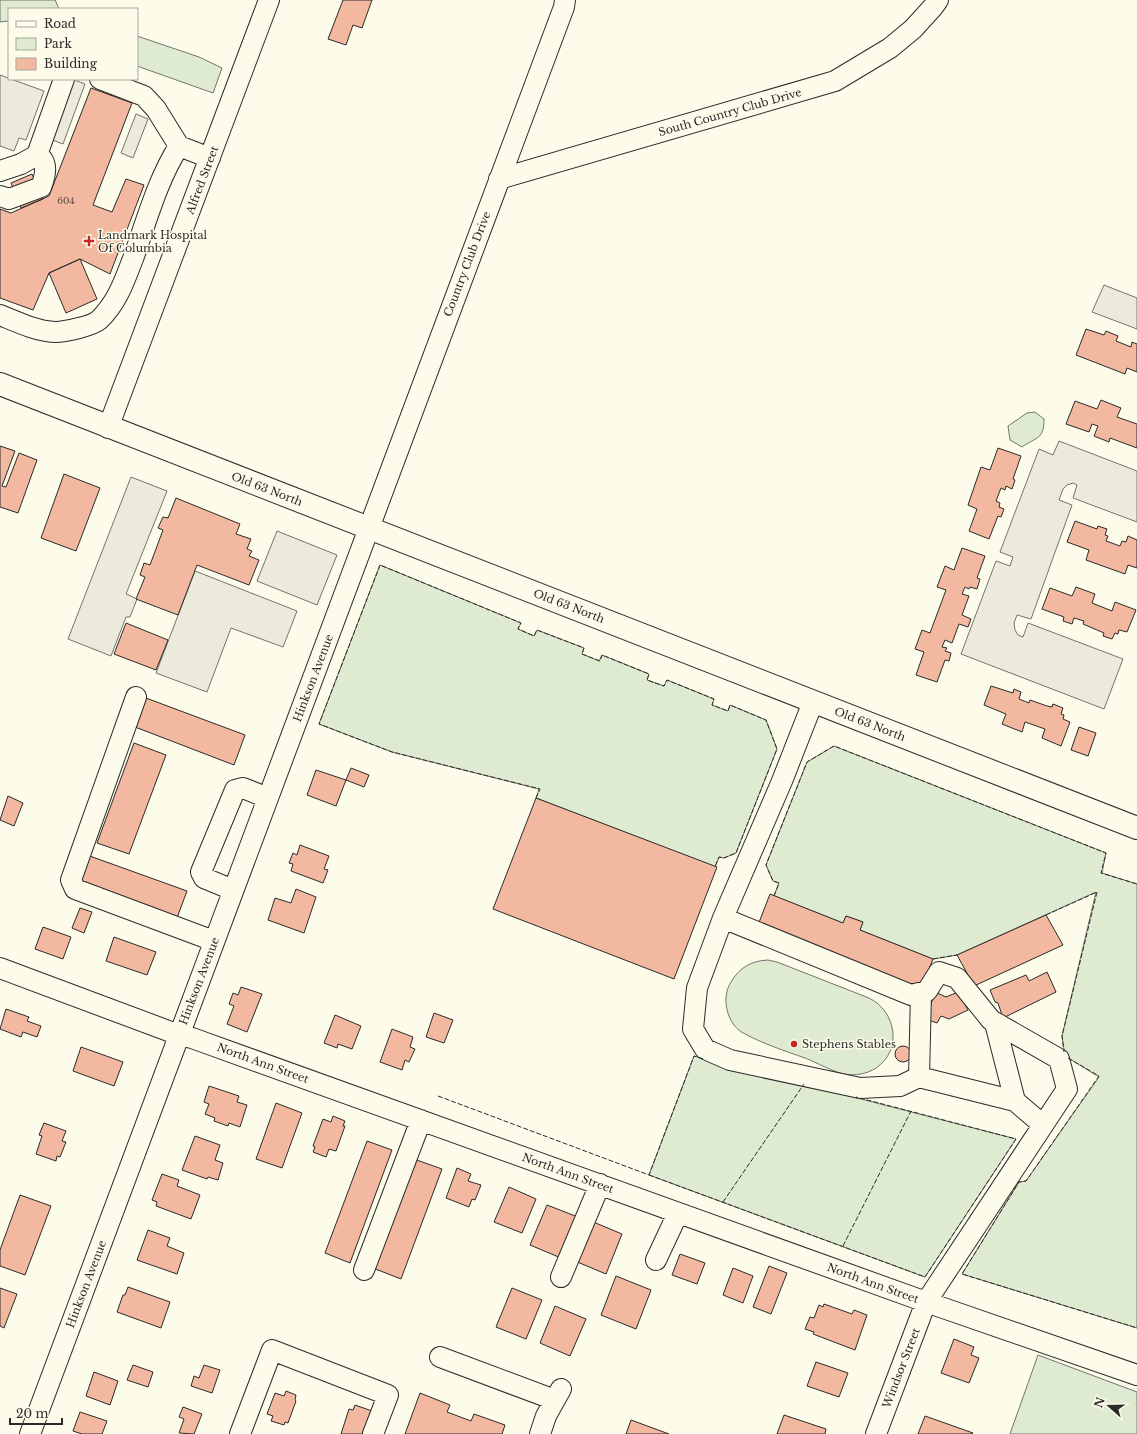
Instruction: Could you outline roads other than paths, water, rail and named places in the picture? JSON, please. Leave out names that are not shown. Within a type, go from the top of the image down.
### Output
[{"type":"main road","name":"Old 63 North","points":[[0,384],[108,428],[369,528],[1137,828]]},
{"type":"street","name":"Alfred Street","points":[[108,428],[270,0]]},
{"type":"street","name":"Country Club Drive","points":[[369,528],[564,7],[565,0]]},
{"type":"street","name":"South Country Club Drive","points":[[499,179],[835,81],[890,48],[913,29],[938,0]]},
{"type":"street","points":[[0,171],[22,164],[37,155],[64,80]]},
{"type":"street","points":[[103,80],[144,96],[156,109],[179,146],[210,158]]},
{"type":"street","points":[[0,315],[34,328],[56,332],[79,328],[98,321],[117,298],[164,173],[179,146]]},
{"type":"street","points":[[0,196],[9,199],[41,187],[45,176],[44,163],[37,155]]},
{"type":"street","name":"Hinkson Avenue","points":[[30,1434],[369,528]]},
{"type":"street","points":[[136,697],[71,880],[75,889],[214,941]]},
{"type":"street","points":[[813,702],[782,781],[722,918],[697,988],[693,1029],[705,1049],[730,1060],[860,1088],[900,1086],[919,1077],[1015,1101],[1043,1125]]},
{"type":"street","points":[[234,890],[204,878],[201,872],[235,790],[244,788],[268,798]]},
{"type":"street","points":[[722,918],[911,995],[927,991],[939,972],[957,978],[995,1023],[1015,1101]]},
{"type":"street","name":"North Ann Street","points":[[0,968],[179,1034],[926,1302],[1137,1375]]},
{"type":"street","points":[[919,1077],[921,993]]},
{"type":"street","name":"Windsor Street","points":[[876,1434],[926,1302],[1067,1089],[1060,1059],[995,1023]]},
{"type":"street","points":[[364,1270],[421,1120]]},
{"type":"street","points":[[561,1277],[600,1184]]},
{"type":"street","points":[[656,1260],[678,1213]]},
{"type":"street","points":[[240,1434],[272,1350],[388,1395],[374,1434]]},
{"type":"street","points":[[440,1357],[558,1394],[540,1434]]},
{"type":"place","name":"Landmark Hospital Of Columbia","points":[[89,241]]},
{"type":"place","name":"Stephens Stables","points":[[794,1044]]}]
